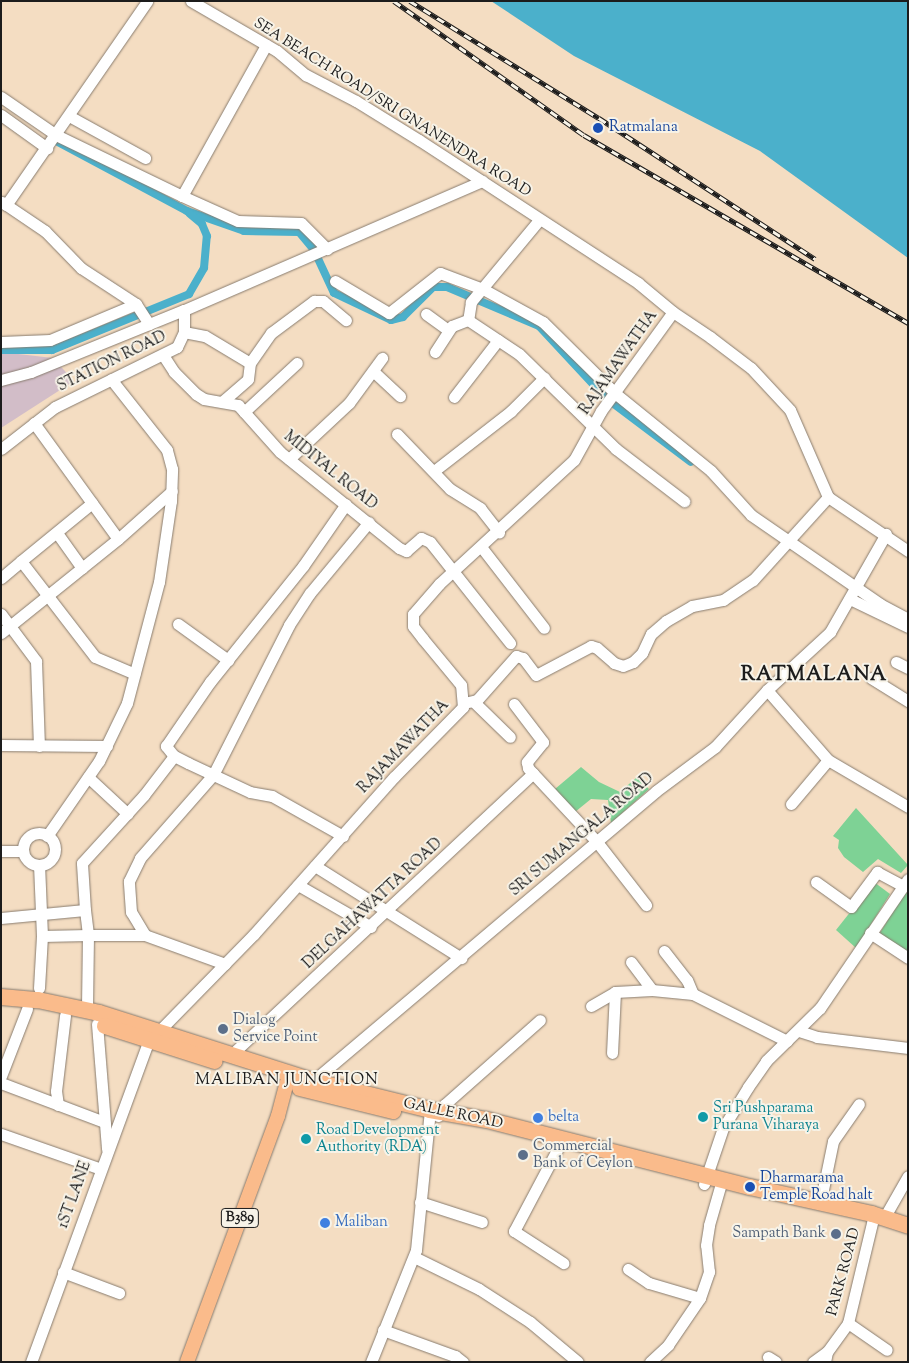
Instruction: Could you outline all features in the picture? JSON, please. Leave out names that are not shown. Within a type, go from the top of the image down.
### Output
[{"type":"highway","name":"GALLE ROAD","points":[[1,997],[36,999],[87,1010],[287,1079],[313,1081],[558,1148],[820,1204],[876,1220],[908,1235]]},
{"type":"highway","name":"GALLE ROAD","points":[[1,1008],[36,999],[65,1016],[155,1035],[232,1055],[344,1101],[434,1115],[713,1182],[908,1226]]},
{"type":"main road","name":"B389","points":[[187,1362],[278,1116],[287,1079]]},
{"type":"street","points":[[143,313],[81,268],[45,231],[4,203],[48,147],[147,1]]},
{"type":"street","name":"SEA BEACH ROAD/SRI GNANENDRA ROAD","points":[[191,1],[266,45],[306,75],[356,101],[638,283],[673,312],[751,368],[784,402],[809,449],[828,497]]},
{"type":"street","points":[[182,196],[266,45]]},
{"type":"street","points":[[1,97],[56,135],[238,221],[301,222],[327,249]]},
{"type":"street","points":[[1,115],[48,147]]},
{"type":"street","points":[[69,116],[145,158]]},
{"type":"street","points":[[1,342],[50,340],[143,313],[184,310],[482,181]]},
{"type":"street","points":[[468,320],[471,302],[539,220]]},
{"type":"street","points":[[335,281],[390,313],[440,273],[482,289],[543,322],[615,395],[711,471],[751,515],[786,544],[853,593],[908,627]]},
{"type":"street","points":[[223,401],[248,379],[250,363],[271,333],[314,301],[323,301],[346,320]]},
{"type":"street","name":"STATION ROAD","points":[[1,449],[72,397],[178,347],[184,332],[184,310]]},
{"type":"street","name":"RAJAMAWATHA","points":[[155,1035],[225,964],[469,702],[461,686],[423,639],[412,618],[420,603],[482,548],[574,460],[604,407],[615,395],[673,312]]},
{"type":"street","points":[[1,380],[44,367],[143,313]]},
{"type":"street","points":[[426,314],[448,330]]},
{"type":"street","points":[[435,352],[448,330],[468,320]]},
{"type":"street","points":[[468,320],[519,354],[616,450],[684,501]]},
{"type":"street","points":[[184,332],[205,336],[250,363]]},
{"type":"street","points":[[454,397],[498,340]]},
{"type":"street","name":"MIDIYAL ROAD","points":[[163,355],[174,372],[196,394],[209,400],[233,402],[289,459],[406,551],[415,541],[426,539],[455,571]]},
{"type":"street","points":[[289,459],[348,403],[382,358]]},
{"type":"street","points":[[244,412],[297,363]]},
{"type":"street","points":[[373,371],[400,396]]},
{"type":"street","points":[[434,471],[511,411],[544,378]]},
{"type":"street","points":[[47,836],[107,746],[127,703],[159,582],[172,491],[172,469],[167,450],[112,379]]},
{"type":"street","points":[[34,423],[118,539]]},
{"type":"street","points":[[396,434],[450,488],[480,508],[499,532]]},
{"type":"street","points":[[6,629],[118,539],[172,491]]},
{"type":"street","points":[[510,737],[469,702],[516,656],[524,658],[536,675],[591,646],[597,648],[614,663],[628,665],[638,659],[648,637],[657,628],[692,606],[713,603],[732,594],[753,580],[828,497],[886,534],[908,551]]},
{"type":"street","points":[[1,578],[92,503]]},
{"type":"street","points":[[343,836],[272,796],[250,792],[174,756],[166,746],[228,660],[303,566],[346,504]]},
{"type":"street","points":[[146,934],[128,902],[132,871],[213,775],[289,625],[310,593],[369,522]]},
{"type":"street","points":[[57,533],[82,568]]},
{"type":"street","name":"SRI SUMANGALA ROAD","points":[[313,1081],[656,790],[716,747],[767,690],[830,632],[886,534]]},
{"type":"street","points":[[482,548],[544,628]]},
{"type":"street","points":[[21,561],[46,596],[95,657],[135,674]]},
{"type":"street","points":[[455,571],[510,643]]},
{"type":"street","points":[[853,593],[908,619]]},
{"type":"street","points":[[1,614],[6,629],[36,661],[39,746]]},
{"type":"street","points":[[178,624],[228,660]]},
{"type":"street","points":[[896,662],[908,668]]},
{"type":"street","points":[[871,678],[908,701]]},
{"type":"street","points":[[767,690],[828,760],[908,807]]},
{"type":"street","points":[[514,704],[543,742],[528,762],[533,773],[597,842],[646,905]]},
{"type":"street","points":[[1,745],[107,746]]},
{"type":"street","points":[[87,1010],[88,935],[82,863],[128,814],[174,756]]},
{"type":"street","points":[[791,804],[828,760]]},
{"type":"street","name":"DELGAHAWATTA ROAD","points":[[232,1055],[388,911],[533,773]]},
{"type":"street","points":[[88,777],[128,814]]},
{"type":"street","points":[[32,835],[47,836],[54,844],[54,854],[48,862],[39,865],[29,862],[23,851],[24,843],[32,835]]},
{"type":"street","points":[[1,852],[23,851]]},
{"type":"street","points":[[1,1076],[36,999],[42,936],[39,865]]},
{"type":"street","points":[[315,866],[460,958]]},
{"type":"street","points":[[650,1362],[668,1345],[700,1298],[709,1272],[706,1246],[713,1182],[723,1128],[766,1061],[799,1031],[820,1008],[906,883],[877,872],[851,907],[816,882]]},
{"type":"street","points":[[298,885],[371,926]]},
{"type":"street","points":[[1,918],[85,910]]},
{"type":"street","points":[[870,933],[908,958]]},
{"type":"street","points":[[42,936],[146,934],[225,964]]},
{"type":"street","points":[[664,951],[687,980],[693,994]]},
{"type":"street","points":[[631,962],[652,990]]},
{"type":"street","points":[[591,1006],[615,992],[652,990],[693,994],[786,1041]]},
{"type":"street","points":[[612,1053],[615,992]]},
{"type":"street","points":[[58,1106],[56,1091],[65,1016]]},
{"type":"street","points":[[371,1362],[414,1257],[420,1202],[434,1115],[540,1020]]},
{"type":"street","points":[[97,1024],[107,1151]]},
{"type":"street","points":[[799,1031],[817,1037],[907,1046]]},
{"type":"street","name":"1ST LANE","points":[[31,1362],[107,1151],[155,1035]]},
{"type":"street","points":[[1,1083],[104,1122]]},
{"type":"street","points":[[820,1204],[832,1141],[859,1104]]},
{"type":"street","points":[[1,1134],[101,1169]]},
{"type":"street","points":[[558,1148],[514,1231],[563,1263]]},
{"type":"street","name":"PARK ROAD","points":[[813,1362],[826,1357],[848,1323],[876,1220],[908,1176]]},
{"type":"street","points":[[420,1202],[482,1222]]},
{"type":"street","points":[[414,1257],[494,1298],[530,1322],[578,1362]]},
{"type":"street","points":[[628,1269],[649,1283],[700,1298]]},
{"type":"street","points":[[63,1272],[118,1293]]},
{"type":"street","points":[[848,1323],[887,1350]]},
{"type":"street","points":[[383,1330],[455,1356],[463,1362]]},
{"type":"shaded area","points":[[1,352],[53,358],[74,381],[1,428]]},
{"type":"green space","points":[[581,767],[599,782],[620,792],[637,777],[649,789],[611,823],[608,800],[591,799],[575,812],[555,789]]},
{"type":"green space","points":[[856,808],[908,865],[901,873],[878,859],[863,872],[844,857],[838,848],[839,840],[833,836]]},
{"type":"green space","points":[[874,882],[890,894],[856,948],[836,930]]},
{"type":"green space","points":[[905,892],[908,894],[908,954],[878,936]]},
{"type":"water","points":[[491,1],[908,1],[908,258],[760,151],[574,56]]},
{"type":"waterway","points":[[56,141],[187,211],[244,231],[299,232],[314,250],[334,293],[391,320],[403,317],[433,287],[447,287],[539,326],[606,398],[691,462]]},
{"type":"waterway","points":[[1,350],[52,350],[189,294],[204,268],[207,236],[202,224],[190,214]]},
{"type":"railway","points":[[394,1],[584,135],[908,323]]},
{"type":"railway","points":[[410,1],[599,118],[815,259]]},
{"type":"place","name":"Ratmalana","points":[[598,128]]},
{"type":"place","name":"Dialog Service Point","points":[[223,1029]]},
{"type":"place","name":"Sri Pushparama Purana Viharaya","points":[[703,1117]]},
{"type":"place","name":"belta","points":[[538,1118]]},
{"type":"place","name":"Road Development Authority (RDA)","points":[[306,1139]]},
{"type":"place","name":"Commercial Bank of Ceylon","points":[[523,1155]]},
{"type":"place","name":"Dharmarama Temple Road halt","points":[[750,1187]]},
{"type":"place","name":"Maliban","points":[[325,1223]]},
{"type":"place","name":"Sampath Bank","points":[[836,1234]]},
{"type":"district","name":"RATMALANA","points":[[814,675]]},
{"type":"district","name":"MALIBAN JUNCTION","points":[[287,1081]]}]
